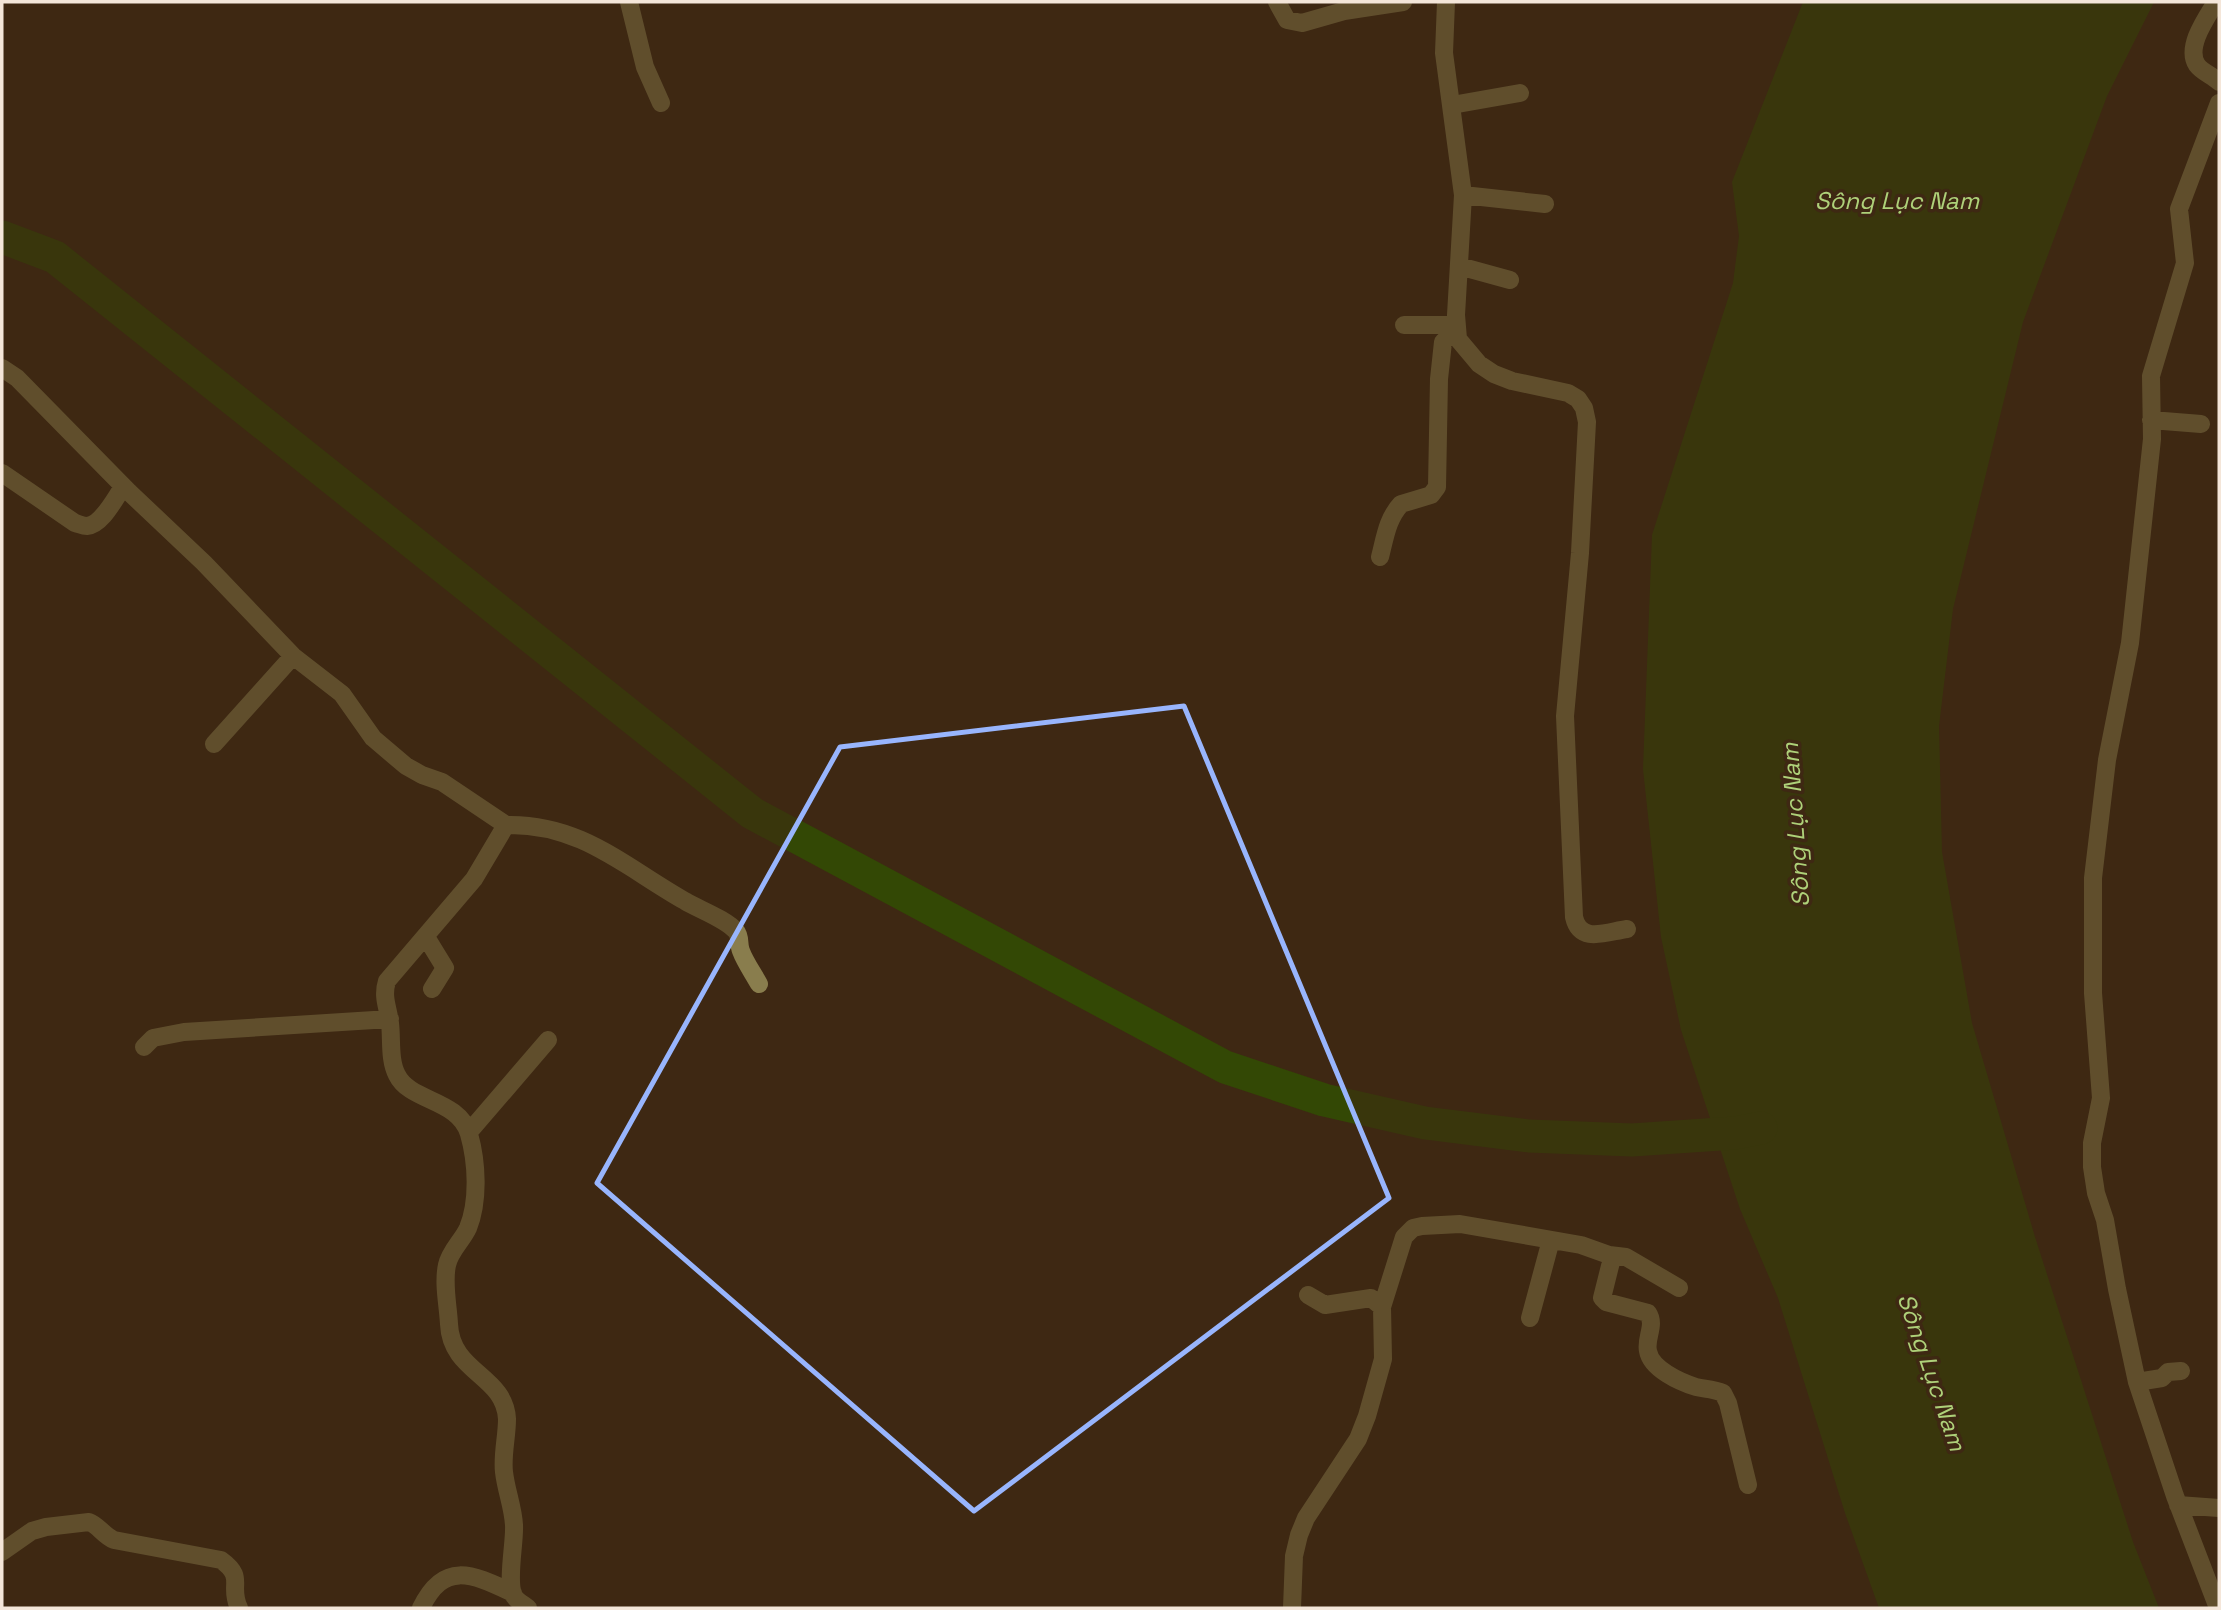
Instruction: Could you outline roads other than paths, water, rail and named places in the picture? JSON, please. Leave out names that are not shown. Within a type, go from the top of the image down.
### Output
[{"type":"street","points":[[629,2],[645,67],[661,103]]},
{"type":"street","points":[[1277,2],[1287,20],[1302,23],[1344,12],[1403,2]]},
{"type":"street","points":[[1446,2],[1444,53],[1463,195],[1456,328],[1458,339],[1468,354],[1494,374],[1568,393],[1578,399],[1584,408],[1587,422],[1580,553],[1565,716],[1574,917],[1576,928],[1581,933],[1627,929]]},
{"type":"street","points":[[2216,2],[2199,34],[2194,57],[2200,68],[2219,82]]},
{"type":"street","points":[[1452,104],[1520,93]]},
{"type":"street","points":[[2218,1608],[2178,1505],[2137,1382],[2105,1220],[2096,1193],[2092,1143],[2101,1098],[2093,993],[2093,878],[2107,761],[2130,643],[2152,439],[2151,376],[2185,263],[2179,209],[2219,103]]},
{"type":"street","points":[[1463,195],[1545,204]]},
{"type":"street","points":[[1460,266],[1510,280]]},
{"type":"street","points":[[1404,326],[1456,328]]},
{"type":"street","points":[[1380,557],[1387,527],[1398,507],[1431,495],[1437,487],[1439,379],[1443,342],[1456,328]]},
{"type":"street","points":[[4,371],[74,434],[293,656],[342,694],[373,738],[406,766],[442,782],[506,825],[543,827],[597,846],[684,901],[732,926],[738,934],[741,951],[759,984]]},
{"type":"street","points":[[2151,420],[2201,424]]},
{"type":"street","points":[[2,473],[75,523],[87,526],[103,516],[123,486]]},
{"type":"street","points":[[214,744],[293,656]]},
{"type":"street","points":[[506,825],[474,879],[387,981],[384,991],[397,1076],[408,1087],[461,1118],[469,1132],[475,1173],[475,1198],[467,1231],[447,1262],[449,1329],[456,1352],[476,1374],[498,1390],[507,1416],[504,1465],[514,1526],[513,1593]]},
{"type":"street","points":[[426,937],[445,968],[432,989]]},
{"type":"street","points":[[144,1047],[152,1038],[184,1032],[390,1020]]},
{"type":"street","points":[[469,1132],[548,1040]]},
{"type":"street","points":[[1292,1608],[1294,1556],[1299,1535],[1306,1518],[1358,1439],[1367,1416],[1383,1359],[1382,1307],[1400,1246],[1413,1228],[1460,1224],[1581,1245],[1609,1255],[1626,1257],[1679,1287]]},
{"type":"street","points":[[1530,1318],[1551,1240]]},
{"type":"street","points":[[1609,1255],[1611,1262],[1602,1298],[1606,1302],[1648,1313],[1651,1325],[1647,1350],[1658,1366],[1676,1380],[1723,1393],[1728,1403],[1748,1485]]},
{"type":"street","points":[[1308,1295],[1325,1305],[1371,1298],[1382,1307]]},
{"type":"street","points":[[2137,1382],[2162,1378],[2168,1372],[2181,1371]]},
{"type":"street","points":[[2178,1505],[2219,1508]]},
{"type":"street","points":[[2,1552],[32,1531],[89,1522],[114,1540],[221,1560],[234,1570],[234,1598],[239,1608]]},
{"type":"street","points":[[421,1608],[435,1584],[443,1578],[453,1576],[473,1577],[513,1593],[528,1608]]},
{"type":"water","name":"Sông Lục Nam","points":[[1803,2],[2154,2],[2107,96],[2023,322],[1953,609],[1939,726],[1942,852],[1972,1023],[2035,1237],[2133,1542],[2159,1608],[1879,1608],[1845,1513],[1778,1298],[1740,1209],[1681,1030],[1661,937],[1643,769],[1652,535],[1733,283],[1739,236],[1732,182]]},
{"type":"waterway","points":[[2,237],[55,257],[752,813],[1225,1067],[1324,1100],[1425,1123],[1529,1136],[1632,1140],[1735,1133],[1761,1128]]}]
